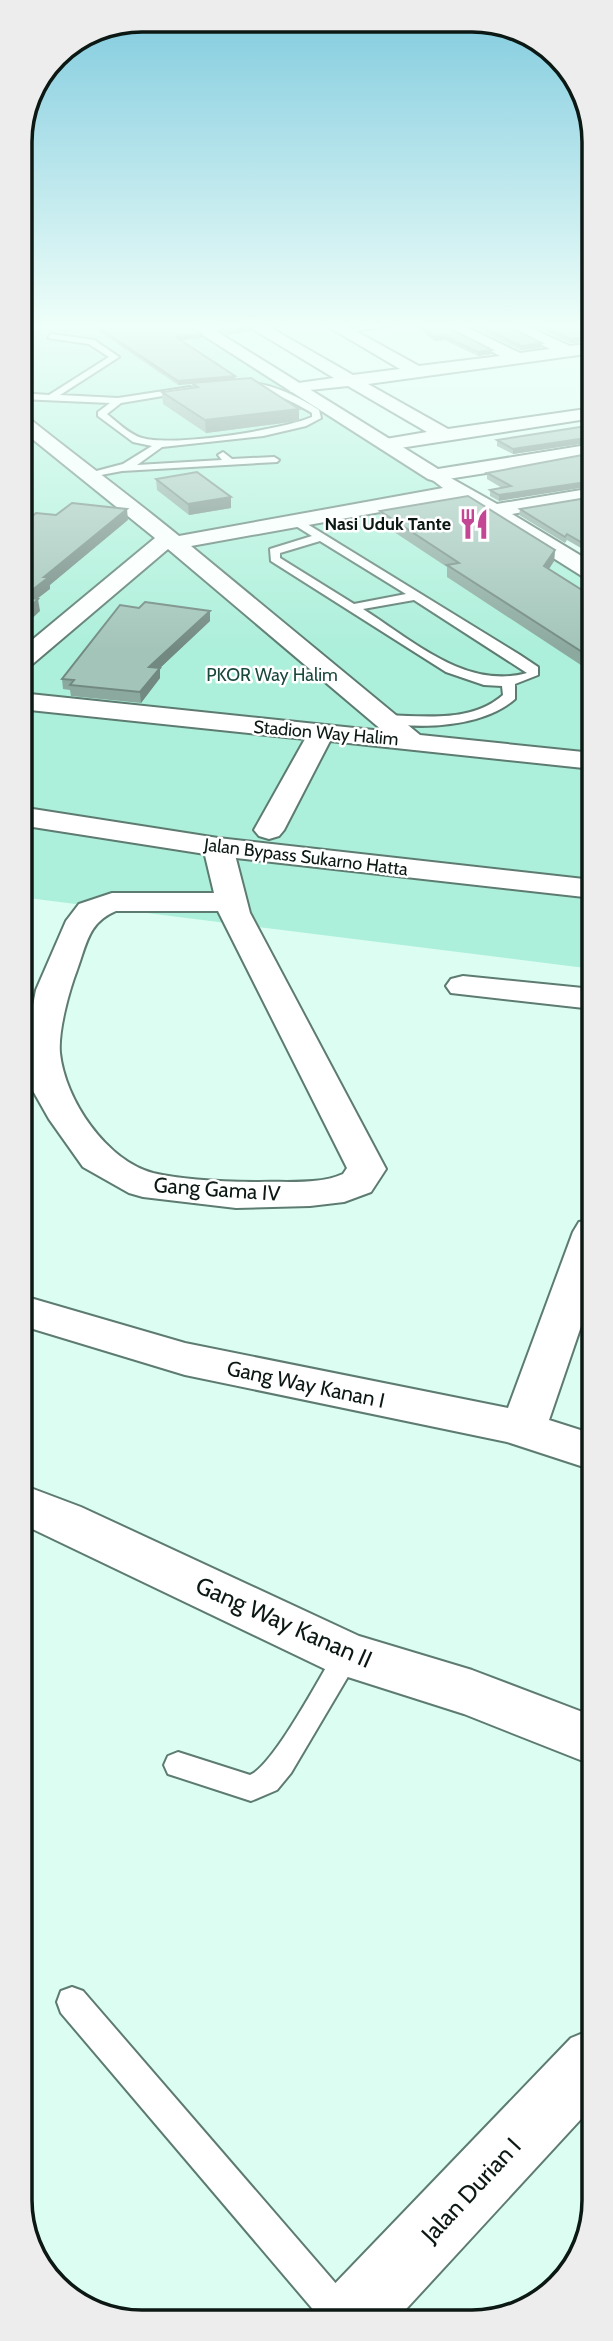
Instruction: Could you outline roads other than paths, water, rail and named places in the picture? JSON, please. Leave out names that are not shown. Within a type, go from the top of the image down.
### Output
[{"type":"main road","name":"Stadion Way Halim","points":[[37,432],[39,437],[106,477]]},
{"type":"main road","points":[[368,432],[582,566]]},
{"type":"main road","points":[[440,432],[446,436]]},
{"type":"main road","points":[[387,444],[470,432]]},
{"type":"main road","points":[[39,437],[61,434]]},
{"type":"main road","name":"Stadion Way Halim","points":[[61,434],[170,541],[410,740]]},
{"type":"main road","points":[[435,475],[582,452]]},
{"type":"main road","points":[[32,652],[170,541],[462,491]]},
{"type":"main road","points":[[494,511],[582,496]]},
{"type":"main road","points":[[559,500],[582,513]]},
{"type":"main road","name":"Stadion Way Halim","points":[[32,702],[410,740]]},
{"type":"main road","points":[[269,830],[321,733]]},
{"type":"main road","points":[[410,740],[582,760]]},
{"type":"main road","name":"Jalan Bypass Sukarno Hatta","points":[[32,801],[429,852],[582,866]]},
{"type":"main road","name":"Jalan Bypass Sukarno Hatta","points":[[32,818],[218,847],[582,888]]},
{"type":"main road","name":"Gang Gama IV","points":[[218,847],[234,913],[367,1169],[357,1182],[344,1189],[310,1194],[236,1195],[143,1184],[96,1158],[50,1089],[42,1051],[53,990],[77,928],[90,911],[112,902],[231,902]]},
{"type":"main road","points":[[463,986],[582,998]]},
{"type":"main road","points":[[523,1430],[581,1265]]},
{"type":"main road","name":"Gang Way Kanan I","points":[[32,1314],[185,1359],[523,1430],[581,1448]]},
{"type":"main road","name":"Gang Way Kanan II","points":[[32,1508],[347,1655],[472,1693],[581,1736]]},
{"type":"main road","name":"Jalan Durian I","points":[[356,2310],[581,2073]]},
{"type":"lane","points":[[126,432],[136,440],[159,444],[251,432]]},
{"type":"lane","points":[[199,439],[230,462]]},
{"type":"lane","points":[[106,477],[151,453],[159,444]]},
{"type":"lane","points":[[106,477],[230,462],[274,460]]},
{"type":"lane","points":[[295,521],[321,537],[416,596],[534,670],[532,675],[508,682],[484,681],[450,668],[275,559],[274,551],[321,537]]},
{"type":"lane","points":[[355,607],[416,596]]},
{"type":"lane","points":[[385,719],[456,718],[488,713],[501,706],[510,695],[508,682]]},
{"type":"lane","points":[[178,1765],[251,1788],[267,1781],[281,1764],[347,1655]]},
{"type":"lane","points":[[72,2001],[338,2310]]},
{"type":"place","name":"Nasi Uduk Tante","points":[[474,524]]},
{"type":"park label","name":"PKOR Way Halim","points":[[272,675]]}]
